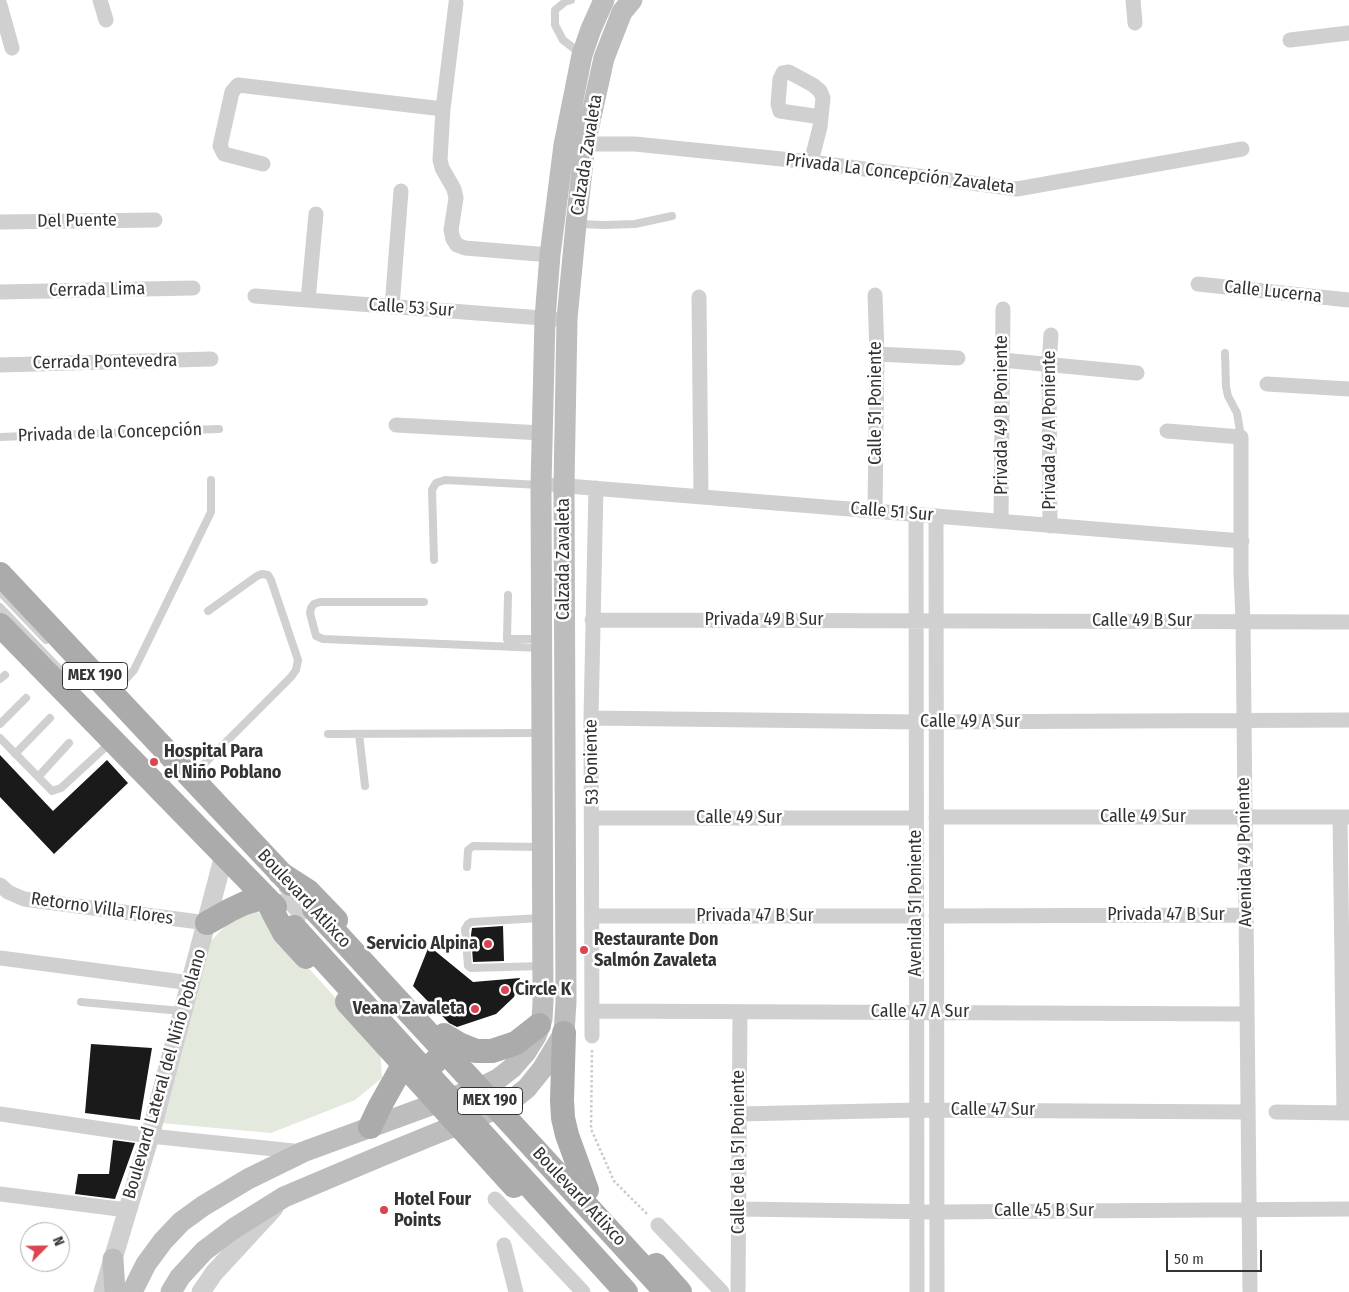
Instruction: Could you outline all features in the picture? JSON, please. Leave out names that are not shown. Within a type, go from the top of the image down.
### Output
[{"type":"main road","name":"Calzada Zavaleta","points":[[172,1292],[180,1277],[204,1251],[233,1229],[284,1198],[506,1105],[527,1088],[538,1075],[564,1033],[566,1002],[564,486],[567,319],[585,144],[604,58],[622,12],[632,0]]},
{"type":"main road","name":"Calzada Zavaleta","points":[[132,1292],[146,1264],[158,1248],[181,1222],[203,1206],[248,1179],[303,1152],[486,1085],[506,1074],[520,1060],[532,1044],[539,1025],[543,1003],[541,485],[545,318],[550,255],[564,145],[582,55],[601,1]]},
{"type":"main road","name":"Boulevard Atlixco","points":[[0,574],[190,777],[275,887],[666,1292]]},
{"type":"main road","name":"Boulevard Atlixco","points":[[1,623],[224,855],[275,887]]},
{"type":"main road","points":[[207,923],[275,887],[308,891],[444,1035],[486,1085],[587,1190],[680,1292]]},
{"type":"main road","points":[[275,887],[284,933],[611,1292]]},
{"type":"main road","name":"Boulevard Atlixco","points":[[304,918],[626,1292]]},
{"type":"main road","points":[[444,1035],[476,1051],[492,1051],[516,1043],[539,1025]]},
{"type":"main road","points":[[564,1033],[563,1118],[567,1135],[587,1190]]},
{"type":"main road","points":[[403,1065],[417,1069],[429,1067],[438,1059],[441,1053],[444,1035]]},
{"type":"main road","points":[[370,1127],[403,1065]]},
{"type":"main road","points":[[498,1168],[510,1147],[517,1141],[533,1134]]},
{"type":"main road","points":[[113,1259],[115,1292]]},
{"type":"street","points":[[100,0],[106,20]]},
{"type":"street","points":[[1133,0],[1135,23]]},
{"type":"street","points":[[456,3],[443,108],[440,160],[442,168],[454,189],[456,198],[451,230],[452,239],[457,245],[466,248],[550,255]]},
{"type":"street","points":[[0,5],[12,48]]},
{"type":"street","points":[[1290,40],[1349,33]]},
{"type":"street","points":[[263,164],[224,154],[220,146],[232,92],[238,85],[443,108]]},
{"type":"street","points":[[811,162],[822,117]]},
{"type":"street","name":"Privada La Concepción Zavaleta","points":[[585,144],[635,144],[811,162],[1017,189],[1242,149]]},
{"type":"street","points":[[392,307],[401,191]]},
{"type":"street","points":[[308,300],[316,214]]},
{"type":"street","name":"Del Puente","points":[[0,222],[155,220]]},
{"type":"street","name":"Calle Lucerna","points":[[1198,284],[1349,300]]},
{"type":"street","name":"Cerrada Lima","points":[[0,292],[193,288]]},
{"type":"street","name":"Calle 51 Poniente","points":[[875,295],[877,354],[875,511]]},
{"type":"street","name":"Calle 53 Sur","points":[[255,296],[567,319]]},
{"type":"street","points":[[699,296],[701,496]]},
{"type":"street","name":"Privada 49 B Poniente","points":[[1001,521],[1002,309]]},
{"type":"street","name":"Privada 49 A Poniente","points":[[1050,526],[1049,364],[1051,335]]},
{"type":"street","points":[[877,354],[958,358]]},
{"type":"street","name":"Cerrada Pontevedra","points":[[0,365],[211,359]]},
{"type":"street","points":[[1002,360],[1137,374]]},
{"type":"street","points":[[1267,384],[1349,389]]},
{"type":"street","points":[[396,425],[542,433]]},
{"type":"street","points":[[1166,431],[1241,437]]},
{"type":"street","name":"Avenida 49 Poniente","points":[[1241,437],[1250,1292]]},
{"type":"street","name":"Calle 51 Sur","points":[[541,485],[701,496],[1242,541]]},
{"type":"street","name":"53 Poniente","points":[[592,1036],[591,718],[596,488]]},
{"type":"street","name":"Avenida 51 Poniente","points":[[916,514],[917,1292]]},
{"type":"street","name":"Avenida 51 Poniente","points":[[936,516],[937,1292]]},
{"type":"street","name":"Privada 49 B Sur","points":[[592,620],[936,621]]},
{"type":"street","name":"Calle 49 B Sur","points":[[936,621],[1349,622]]},
{"type":"street","name":"Calle 49 A Sur","points":[[591,718],[916,722],[1349,720]]},
{"type":"street","name":"Calle 49 Sur","points":[[936,817],[1344,817]]},
{"type":"street","points":[[1276,1112],[1346,1113],[1344,817]]},
{"type":"street","name":"Calle 49 Sur","points":[[592,818],[916,818]]},
{"type":"street","name":"Boulevard Lateral del Niño Poblano","points":[[103,1292],[150,1136],[224,855]]},
{"type":"street","name":"Retorno Villa Flores","points":[[0,885],[8,892],[24,899],[207,923]]},
{"type":"street","name":"Privada 47 B Sur","points":[[936,916],[1246,915]]},
{"type":"street","name":"Privada 47 B Sur","points":[[593,916],[916,916]]},
{"type":"street","points":[[0,958],[191,983]]},
{"type":"street","name":"Calle 47 A Sur","points":[[593,1011],[1247,1014]]},
{"type":"street","name":"Calle de la 51 Poniente","points":[[738,1292],[740,1012]]},
{"type":"street","name":"Calle 47 Sur","points":[[739,1114],[917,1110],[1248,1112]]},
{"type":"street","points":[[0,1114],[150,1136],[303,1152]]},
{"type":"street","points":[[0,1194],[127,1210]]},
{"type":"street","points":[[201,1292],[214,1273],[284,1198]]},
{"type":"street","points":[[495,1199],[583,1292]]},
{"type":"street","name":"Calle 45 B Sur","points":[[739,1209],[917,1212],[1349,1209]]},
{"type":"street","points":[[658,1225],[722,1292]]},
{"type":"street","points":[[504,1244],[516,1292]]},
{"type":"street","points":[[214,1273],[215,1292]]},
{"type":"lane","points":[[571,0],[555,10],[555,25],[563,40],[582,55]]},
{"type":"lane","points":[[576,224],[635,224],[672,216]]},
{"type":"lane","name":"Avenida 49 Poniente","points":[[1225,353],[1226,387],[1228,396],[1237,413],[1241,437]]},
{"type":"lane","name":"Privada de la Concepción","points":[[0,437],[219,429]]},
{"type":"lane","points":[[112,694],[134,670],[211,512],[211,480]]},
{"type":"lane","points":[[434,560],[432,490],[436,483],[445,480],[541,485]]},
{"type":"lane","points":[[190,777],[291,677],[296,670],[298,660],[268,575],[262,574],[257,576],[208,611]]},
{"type":"lane","points":[[0,592],[55,649]]},
{"type":"lane","points":[[507,648],[508,595]]},
{"type":"lane","points":[[424,602],[320,602],[314,604],[310,613],[316,636],[323,639],[507,648],[542,644]]},
{"type":"lane","points":[[1,623],[75,685]]},
{"type":"lane","points":[[507,639],[542,644]]},
{"type":"lane","points":[[0,724],[26,698]]},
{"type":"lane","points":[[15,754],[50,718]]},
{"type":"lane","points":[[328,734],[542,733]]},
{"type":"lane","points":[[359,734],[365,786]]},
{"type":"lane","points":[[0,738],[48,788],[57,790],[112,740]]},
{"type":"lane","points":[[38,777],[69,743]]},
{"type":"lane","points":[[467,867],[468,850],[473,846],[543,846]]},
{"type":"lane","points":[[543,917],[471,922],[465,929],[468,966],[472,968],[543,966]]},
{"type":"lane","points":[[82,1002],[184,1012]]},
{"type":"path","points":[[592,1036],[591,1129],[614,1181],[658,1225]]},
{"type":"shaded area","points":[[256,910],[380,1047],[382,1078],[355,1100],[271,1133],[161,1123],[209,943],[231,920]]},
{"type":"building","points":[[0,755],[53,811],[107,760],[128,783],[54,854],[0,797]]},
{"type":"building","name":"Servicio Alpina","points":[[503,926],[504,961],[473,962],[472,928]]},
{"type":"building","points":[[429,946],[473,982],[520,978],[514,997],[496,1014],[457,1027],[449,1023],[413,986]]},
{"type":"building","points":[[91,1044],[152,1048],[140,1120],[85,1113]]},
{"type":"building","points":[[113,1140],[135,1143],[115,1199],[75,1194],[78,1174],[109,1174]]},
{"type":"place","name":"Hospital Para el Niño Poblano","points":[[154,762]]},
{"type":"place","name":"Servicio Alpina","points":[[488,944]]},
{"type":"place","name":"Restaurante Don Salmón Zavaleta","points":[[584,950]]},
{"type":"place","name":"Circle K","points":[[505,990]]},
{"type":"place","name":"Veana Zavaleta","points":[[475,1009]]},
{"type":"place","name":"Hotel Four Points","points":[[384,1210]]}]
